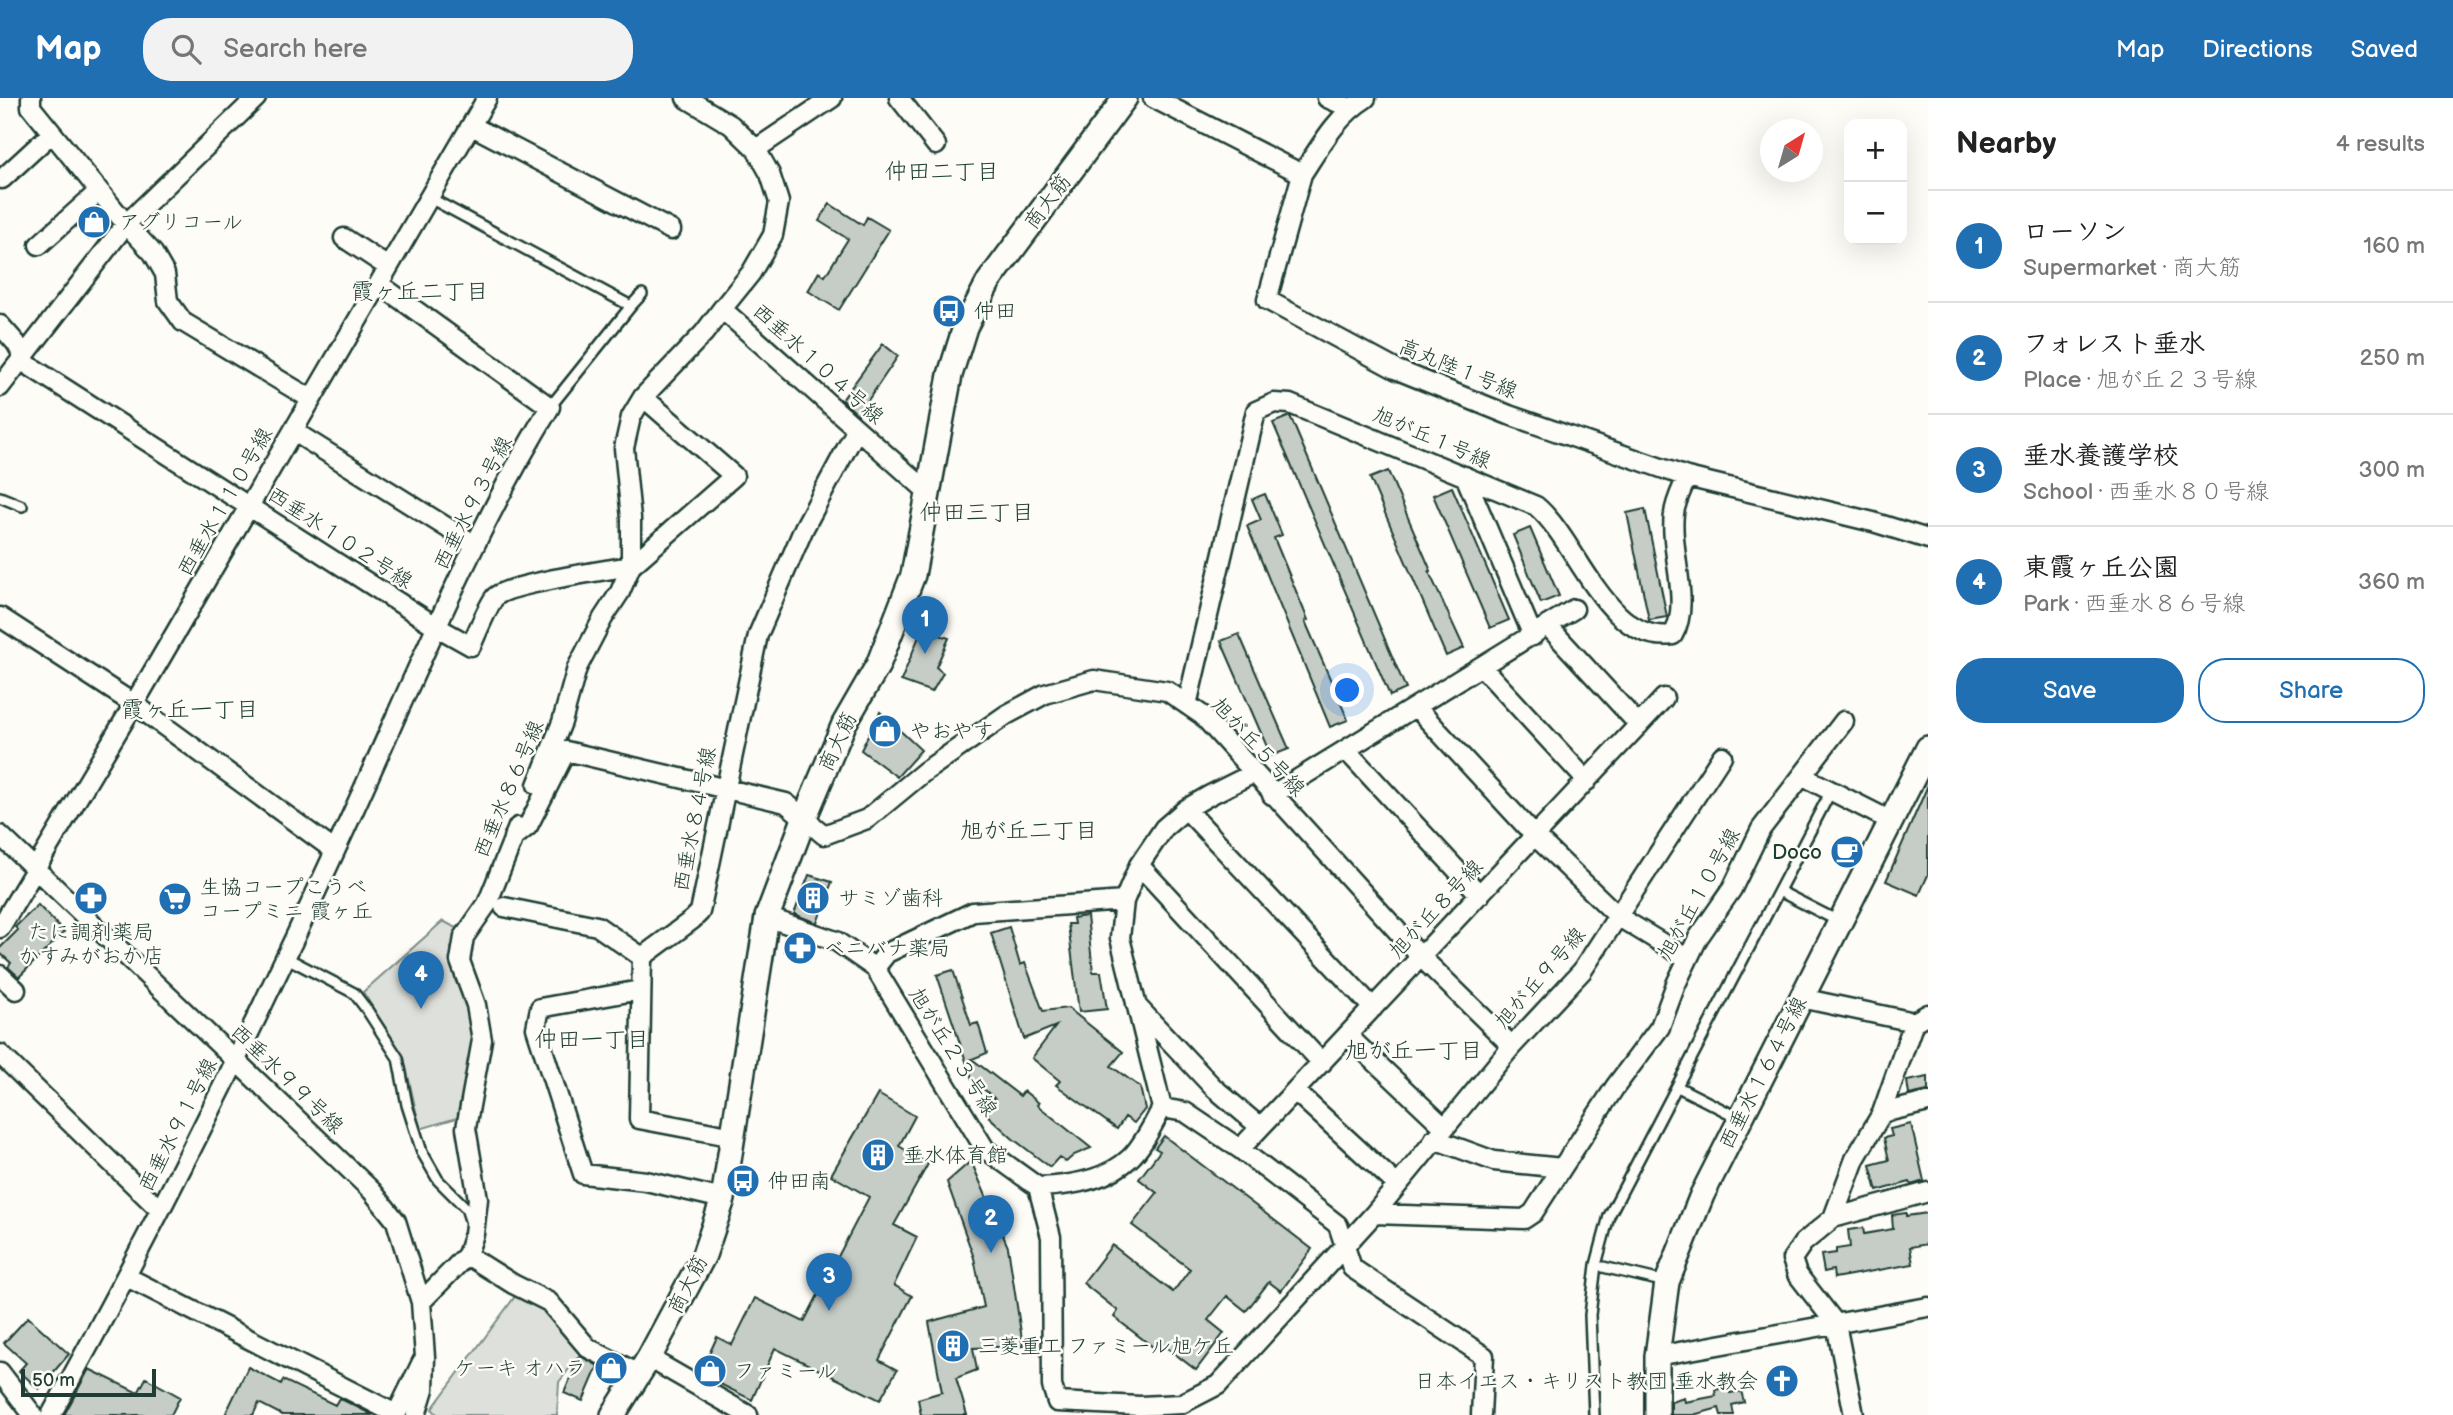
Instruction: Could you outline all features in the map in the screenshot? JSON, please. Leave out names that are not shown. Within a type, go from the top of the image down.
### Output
[{"type":"street","points":[[31,98],[31,107],[126,224],[153,253],[165,274],[168,301],[183,322],[311,399]]},
{"type":"street","name":"西垂水１１０号線","points":[[0,928],[134,704],[487,98]]},
{"type":"street","name":"西垂水１０４号線","points":[[686,98],[731,125],[756,149],[770,174],[779,202],[773,235],[751,273],[722,309],[928,492]]},
{"type":"street","points":[[756,149],[832,98]]},
{"type":"street","points":[[899,98],[936,145]]},
{"type":"street","name":"商大筋","points":[[613,1415],[644,1366],[704,1255],[723,1199],[768,917],[804,819],[844,724],[878,665],[913,575],[950,375],[965,327],[989,281],[1125,98]]},
{"type":"street","points":[[1153,98],[1302,173],[1327,134],[1350,108],[1366,98]]},
{"type":"street","points":[[1327,98],[1350,108]]},
{"type":"street","points":[[0,387],[126,224],[244,102]]},
{"type":"street","points":[[472,126],[671,230]]},
{"type":"street","points":[[2,179],[52,133]]},
{"type":"street","name":"高丸陸１号線","points":[[1302,173],[1267,300],[1395,369],[1509,415],[1687,477],[1873,522],[1928,539]]},
{"type":"street","points":[[38,245],[99,191]]},
{"type":"street","points":[[344,238],[388,267]]},
{"type":"street","points":[[379,284],[550,407]]},
{"type":"street","name":"西垂水８６号線","points":[[421,1302],[467,1255],[474,1234],[478,1199],[466,1128],[482,1040],[475,1005],[460,961],[464,937],[487,904],[562,722],[577,668],[620,592],[631,566],[631,518],[624,449],[631,417],[643,397],[704,333],[722,309]]},
{"type":"street","name":"西垂水１０２号線","points":[[0,324],[28,365],[437,627],[471,646],[495,597],[507,591],[564,577],[631,566]]},
{"type":"street","points":[[631,566],[734,476],[643,397]]},
{"type":"street","name":"旭が丘１号線","points":[[1187,705],[1256,411],[1274,403],[1290,404],[1536,506],[1549,516],[1599,592],[1613,608],[1629,623],[1649,634],[1663,637],[1673,635],[1678,628],[1681,597],[1674,547],[1674,512],[1687,477]]},
{"type":"street","name":"西垂水９３号線","points":[[335,851],[475,545],[512,469],[550,407]]},
{"type":"street","name":"西垂水８４号線","points":[[642,957],[700,912],[758,635],[804,528],[857,429]]},
{"type":"street","points":[[293,431],[475,545]]},
{"type":"street","points":[[1465,476],[1540,631],[1639,724]]},
{"type":"street","points":[[1272,795],[1574,609]]},
{"type":"street","points":[[0,617],[134,704],[335,851]]},
{"type":"street","points":[[1482,667],[1587,780]]},
{"type":"street","name":"旭が丘５号線","points":[[804,819],[824,835],[867,819],[924,772],[1006,715],[1045,694],[1094,680],[1167,691],[1202,715],[1421,957],[1512,1046]]},
{"type":"street","name":"旭が丘８号線","points":[[1240,1149],[1664,698]]},
{"type":"street","points":[[1416,707],[1535,836],[1619,917],[1688,959]]},
{"type":"street","name":"旭が丘１０号線","points":[[1374,1213],[1524,1219],[1533,1213],[1615,1087],[1660,1027],[1698,938],[1732,889],[1761,829],[1844,721]]},
{"type":"street","name":"西垂水１６４号線","points":[[1657,1415],[1657,1356],[1667,1282],[1702,1195],[1928,748]]},
{"type":"street","points":[[1346,750],[1480,895]]},
{"type":"street","points":[[513,838],[528,826],[566,751],[786,803],[804,819]]},
{"type":"street","name":"旭が丘９号線","points":[[1057,1408],[1181,1404],[1218,1385],[1374,1213],[1512,1046],[1582,971],[1723,755]]},
{"type":"street","points":[[1057,1408],[1052,1387],[1051,1237],[1038,1187],[1080,1183],[1110,1172],[1131,1158],[1162,1108],[1120,938],[1124,901],[1139,865],[1164,828],[1186,810],[1254,773]]},
{"type":"street","points":[[1802,776],[1891,821]]},
{"type":"street","points":[[1186,810],[1373,1008]]},
{"type":"street","name":"西垂水９９号線","points":[[0,835],[372,1191],[396,1221],[421,1302],[425,1357],[424,1389],[416,1415]]},
{"type":"street","name":"西垂水９１号線","points":[[51,1415],[127,1277],[236,1061],[335,851]]},
{"type":"street","points":[[1139,865],[1322,1063]]},
{"type":"street","points":[[768,917],[836,941],[875,968],[887,953],[973,912],[1124,901]]},
{"type":"street","points":[[504,907],[597,926],[642,957],[639,1119],[734,1137]]},
{"type":"street","name":"旭が丘２３号線","points":[[875,968],[985,1149],[1038,1187]]},
{"type":"street","points":[[0,975],[16,990]]},
{"type":"street","points":[[640,990],[540,1008],[536,1028],[583,1174],[646,1181],[723,1199]]},
{"type":"street","points":[[1801,998],[1921,1018],[1882,1113],[1855,1159],[1833,1218]]},
{"type":"street","points":[[1135,1004],[1213,1087],[1261,1127]]},
{"type":"street","points":[[1347,1035],[1439,1133],[1494,1161],[1562,1168]]},
{"type":"street","points":[[0,1054],[160,1210]]},
{"type":"street","points":[[1295,1091],[1396,1185]]},
{"type":"street","points":[[1882,1113],[1928,1102]]},
{"type":"street","points":[[1162,1108],[1185,1112],[1240,1149],[1338,1225],[1353,1268],[1484,1356],[1481,1415]]},
{"type":"street","points":[[1854,1415],[1836,1324],[1797,1274],[1793,1259],[1803,1243],[1833,1218],[1928,1192]]},
{"type":"street","points":[[467,1255],[513,1284],[550,1302],[588,1348],[644,1366],[748,1415]]},
{"type":"street","points":[[127,1277],[396,1415],[425,1357]]},
{"type":"street","points":[[1657,1356],[1928,1307]]},
{"type":"street","points":[[0,1371],[33,1415]]},
{"type":"lane","points":[[430,198],[631,306]]},
{"type":"lane","points":[[550,407],[642,294]]},
{"type":"lane","points":[[0,497],[22,506]]},
{"type":"lane","points":[[1594,1415],[1590,1315],[1596,1265],[1609,1216],[1831,791]]},
{"type":"lane","points":[[1779,891],[1840,922]]},
{"type":"lane","points":[[285,957],[354,993],[367,1010],[398,1058],[407,1105],[422,1152],[438,1180],[466,1208],[474,1234]]},
{"type":"lane","points":[[1678,1087],[1740,1118]]},
{"type":"lane","points":[[1603,1267],[1667,1282]]},
{"type":"shaded area","points":[[443,921],[458,929],[451,948],[455,980],[476,1025],[460,1117],[420,1129],[404,1058],[363,992]]},
{"type":"shaded area","points":[[519,1291],[556,1319],[582,1352],[559,1382],[557,1415],[438,1415],[432,1409]]},
{"type":"building","points":[[830,204],[863,225],[867,217],[889,230],[839,310],[808,291],[819,272],[825,276],[848,239],[819,221]]},
{"type":"building","name":"アグリコール","points":[[98,207],[109,221],[89,239],[77,226]]},
{"type":"building","points":[[883,344],[898,356],[858,415],[842,400]]},
{"type":"building","points":[[1290,416],[1406,689],[1390,696],[1273,423]]},
{"type":"building","points":[[1388,471],[1431,571],[1429,572],[1464,648],[1446,656],[1370,478]]},
{"type":"building","points":[[1452,487],[1509,620],[1490,628],[1433,495]]},
{"type":"building","points":[[1265,494],[1282,535],[1274,538],[1308,620],[1305,621],[1348,720],[1330,727],[1247,526],[1261,520],[1252,499]]},
{"type":"building","points":[[1645,509],[1667,617],[1649,620],[1627,513]]},
{"type":"building","points":[[1530,528],[1559,596],[1541,603],[1513,535]]},
{"type":"building","points":[[922,629],[949,638],[936,667],[943,673],[932,692],[901,681]]},
{"type":"building","points":[[1239,634],[1289,749],[1271,756],[1221,641]]},
{"type":"building","name":"やおやす","points":[[880,712],[921,750],[897,777],[861,750]]},
{"type":"building","points":[[1928,785],[1928,875],[1919,895],[1886,881]]},
{"type":"building","name":"サミゾ歯科","points":[[809,875],[832,882],[817,923],[794,914]]},
{"type":"building","points":[[38,905],[64,932],[19,977],[8,967],[11,963],[0,953],[0,948],[18,930],[15,927]]},
{"type":"building","points":[[1087,916],[1093,972],[1101,972],[1107,1009],[1079,1012],[1068,924],[1074,924],[1073,918]]},
{"type":"building","points":[[1009,927],[1020,965],[1025,963],[1043,1011],[1068,1008],[1123,1052],[1111,1066],[1140,1087],[1145,1109],[1134,1123],[1125,1117],[1117,1129],[1056,1085],[1060,1081],[1032,1058],[1056,1026],[1024,1039],[991,933]]},
{"type":"building","name":"ベニバナ薬局","points":[[792,938],[814,946],[811,955],[801,959],[785,951]]},
{"type":"building","points":[[953,970],[971,1025],[978,1023],[987,1053],[972,1059],[1020,1096],[1024,1091],[1039,1103],[1037,1105],[1091,1148],[1074,1155],[1066,1162],[1059,1157],[1050,1167],[985,1113],[995,1099],[972,1079],[937,975]]},
{"type":"building","points":[[1928,1077],[1928,1091],[1909,1095],[1907,1081]]},
{"type":"building","points":[[878,1094],[915,1116],[899,1146],[928,1164],[894,1225],[917,1237],[894,1285],[912,1296],[879,1360],[897,1370],[880,1400],[775,1348],[752,1400],[700,1374],[717,1337],[732,1345],[755,1298],[804,1322],[869,1197],[831,1175]]},
{"type":"building","points":[[1911,1124],[1924,1181],[1877,1191],[1870,1165],[1889,1160],[1884,1138],[1892,1136],[1890,1129]]},
{"type":"building","points":[[1164,1136],[1312,1249],[1281,1291],[1269,1282],[1246,1311],[1227,1296],[1208,1320],[1224,1333],[1196,1370],[1158,1341],[1153,1347],[1114,1317],[1118,1311],[1083,1283],[1112,1245],[1173,1292],[1190,1269],[1132,1225],[1157,1193],[1139,1179],[1160,1151],[1155,1148]]},
{"type":"building","points":[[971,1161],[1008,1247],[1023,1346],[973,1348],[977,1370],[956,1378],[967,1415],[921,1415],[918,1399],[942,1392],[929,1322],[984,1307],[974,1258],[947,1182]]},
{"type":"building","points":[[1906,1213],[1906,1216],[1928,1213],[1928,1244],[1910,1247],[1913,1264],[1834,1278],[1833,1270],[1824,1272],[1821,1255],[1850,1247],[1848,1230],[1863,1228],[1864,1234],[1893,1229],[1892,1215]]},
{"type":"building","points":[[28,1317],[69,1354],[39,1389],[19,1371],[26,1363],[4,1343]]},
{"type":"building","points":[[580,1356],[598,1366],[583,1401],[564,1393]]},
{"type":"building","points":[[248,1367],[281,1384],[283,1380],[335,1405],[339,1398],[373,1415],[282,1415],[259,1403],[253,1415],[225,1415]]},
{"type":"building","points":[[89,1369],[138,1393],[146,1378],[180,1397],[171,1415],[64,1415]]},
{"type":"building","points":[[1728,1387],[1730,1393],[1741,1391],[1744,1402],[1732,1405],[1734,1415],[1721,1415],[1719,1408],[1693,1415],[1671,1415],[1671,1402],[1684,1398],[1685,1402],[1716,1396],[1715,1390]]},
{"type":"place","name":"アグリコール","points":[[94,222]]},
{"type":"place","name":"仲田","points":[[949,311]]},
{"type":"place","name":"ローソン","points":[[925,654]]},
{"type":"place","name":"やおやす","points":[[885,731]]},
{"type":"place","name":"Doco","points":[[1847,852]]},
{"type":"place","name":"たに調剤薬局 かすみがおか店","points":[[91,898]]},
{"type":"place","name":"サミゾ歯科","points":[[813,898]]},
{"type":"place","name":"生協コープこうべ コープミニ 霞ヶ丘","points":[[175,899]]},
{"type":"place","name":"ベニバナ薬局","points":[[800,948]]},
{"type":"place","name":"東霞ヶ丘公園","points":[[421,1009]]},
{"type":"place","name":"垂水体育館","points":[[878,1155]]},
{"type":"place","name":"仲田南","points":[[743,1181]]},
{"type":"place","name":"フォレスト垂水","points":[[991,1253]]},
{"type":"place","name":"垂水養護学校","points":[[829,1311]]},
{"type":"place","name":"三菱重工 ファミール旭ケ丘","points":[[953,1346]]},
{"type":"place","name":"ケーキ オハラ","points":[[611,1368]]},
{"type":"place","name":"ファミール","points":[[710,1371]]},
{"type":"place","name":"日本イエス・キリスト教団 垂水教会","points":[[1782,1381]]},
{"type":"district","name":"仲田二丁目","points":[[942,172]]},
{"type":"district","name":"霞ヶ丘二丁目","points":[[420,292]]},
{"type":"district","name":"仲田三丁目","points":[[977,513]]},
{"type":"district","name":"霞ヶ丘一丁目","points":[[190,710]]},
{"type":"district","name":"旭が丘二丁目","points":[[1029,831]]},
{"type":"district","name":"仲田一丁目","points":[[592,1040]]},
{"type":"district","name":"旭が丘一丁目","points":[[1414,1051]]}]
